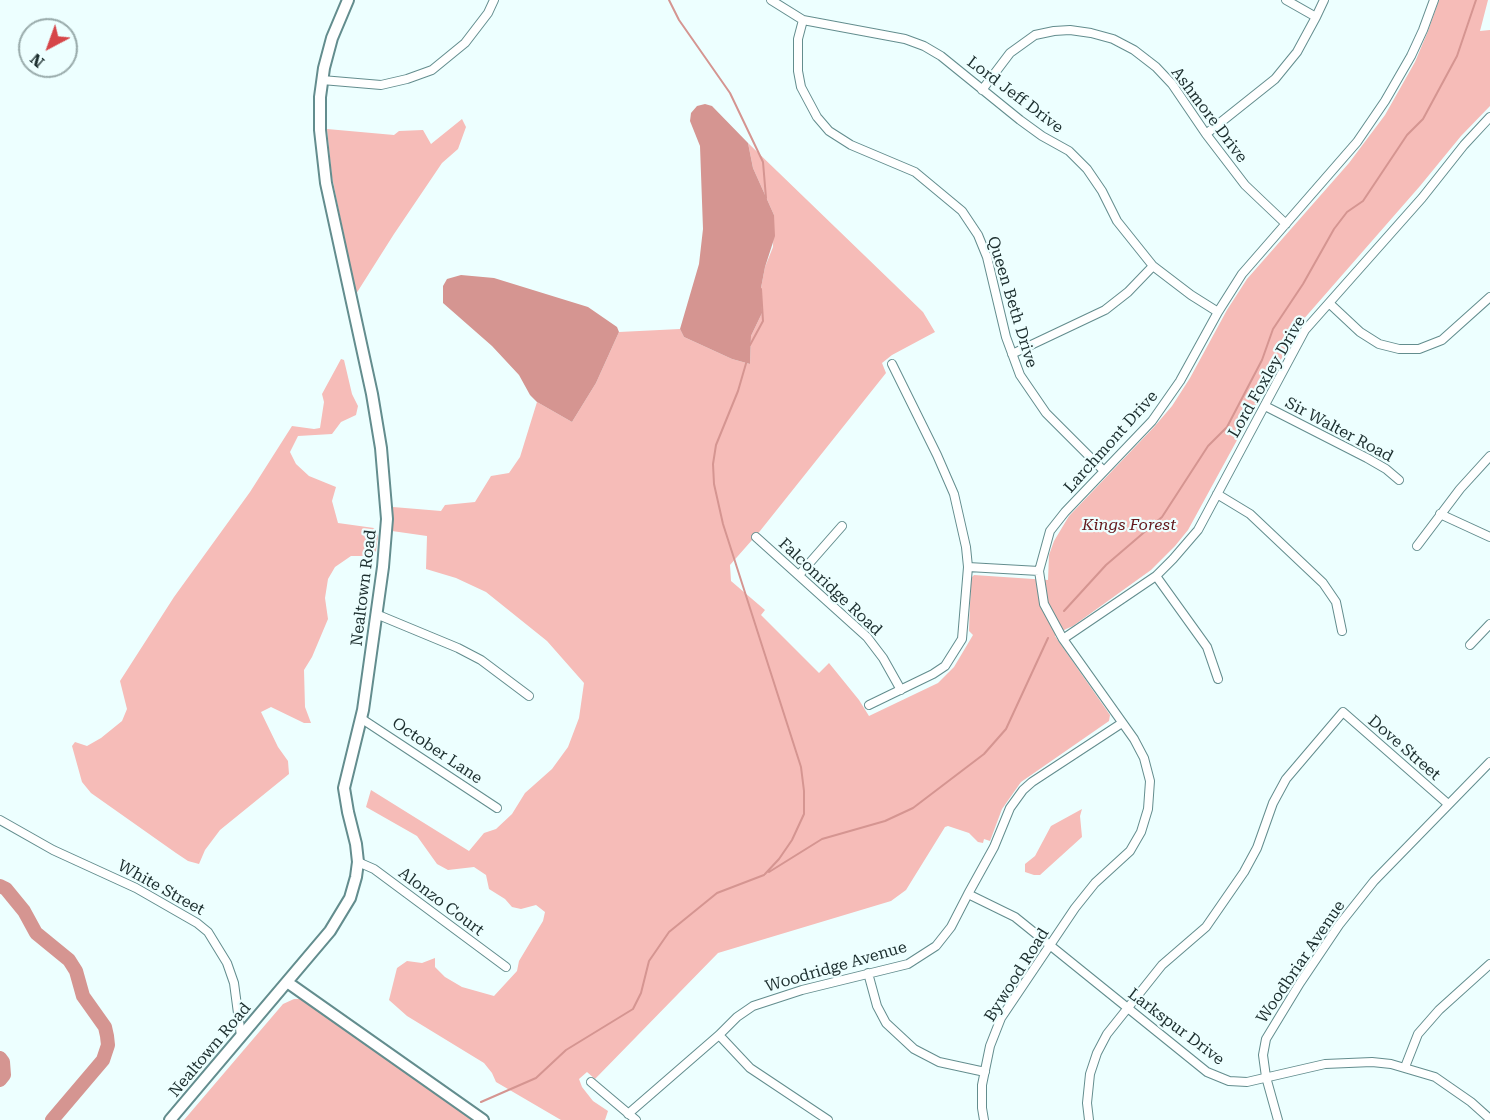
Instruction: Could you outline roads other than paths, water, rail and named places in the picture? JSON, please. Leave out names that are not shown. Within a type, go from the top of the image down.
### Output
[{"type":"street","name":"Nealtown Road","points":[[170,1120],[330,931],[345,909],[354,888],[358,862],[344,788],[362,719],[386,531],[384,477],[372,394],[326,183],[320,130],[322,80],[332,38],[348,0]]},
{"type":"street","points":[[322,80],[381,85],[407,80],[432,70],[465,43],[488,13],[494,0]]},
{"type":"street","name":"Lord Jeff Drive","points":[[771,0],[803,20],[905,39],[924,45],[941,56],[1042,136],[1070,151],[1087,168],[1102,190],[1117,221],[1153,266],[1218,312]]},
{"type":"street","points":[[1286,0],[1316,17]]},
{"type":"street","points":[[1206,134],[1275,79],[1296,52],[1324,0]]},
{"type":"street","name":"Larchmont Drive","points":[[1118,863],[1130,851],[1141,832],[1149,809],[1149,781],[1144,758],[1134,739],[1063,639],[1044,604],[1039,571],[1050,531],[1065,512],[1152,421],[1166,402],[1242,274],[1357,142],[1385,101],[1424,30],[1434,0]]},
{"type":"street","name":"Queen Beth Drive","points":[[803,20],[798,39],[798,71],[801,87],[817,117],[829,131],[851,145],[915,172],[962,211],[978,235],[987,257],[1006,337],[1020,375],[1046,413],[1104,471]]},
{"type":"street","name":"Ashmore Drive","points":[[982,90],[1010,53],[1035,35],[1054,31],[1091,33],[1113,39],[1134,50],[1156,67],[1172,84],[1245,185],[1286,224]]},
{"type":"street","name":"Lord Foxley Drive","points":[[1063,639],[1156,576],[1198,530],[1305,330],[1490,117]]},
{"type":"street","points":[[1012,354],[1105,310],[1128,292],[1153,266]]},
{"type":"street","points":[[1329,303],[1360,332],[1379,344],[1399,349],[1419,349],[1442,340],[1490,297]]},
{"type":"street","points":[[869,705],[945,666],[962,639],[968,567],[962,525],[954,494],[892,364]]},
{"type":"street","name":"Sir Walter Road","points":[[1265,406],[1367,458],[1399,480]]},
{"type":"street","points":[[1417,546],[1440,514],[1490,456]]},
{"type":"street","points":[[1217,494],[1250,514],[1323,583],[1336,602],[1342,631]]},
{"type":"street","points":[[1440,514],[1490,537]]},
{"type":"street","points":[[799,574],[842,526]]},
{"type":"street","name":"Falconridge Road","points":[[756,537],[867,637],[891,670],[901,690]]},
{"type":"street","points":[[968,567],[1039,571]]},
{"type":"street","points":[[1156,576],[1207,648],[1218,679]]},
{"type":"street","points":[[376,614],[481,660],[529,696]]},
{"type":"street","points":[[1470,645],[1490,624]]},
{"type":"street","name":"Dove Street","points":[[1126,1008],[1162,965],[1206,927],[1244,872],[1257,848],[1273,803],[1286,779],[1343,712],[1448,804]]},
{"type":"street","name":"October Lane","points":[[362,719],[497,808]]},
{"type":"street","name":"Woodridge Avenue","points":[[628,1114],[737,1017],[753,1006],[802,990],[908,963],[936,946],[951,927],[993,847],[1010,807],[1023,790],[1122,723]]},
{"type":"street","name":"Woodbriar Avenue","points":[[1278,1120],[1266,1077],[1263,1056],[1266,1039],[1321,951],[1374,881],[1489,764]]},
{"type":"street","name":"White Street","points":[[0,820],[53,850],[136,888],[208,932],[227,963],[234,983],[241,1036]]},
{"type":"street","name":"Alonzo Court","points":[[358,862],[374,869],[506,968]]},
{"type":"street","name":"Bywood Road","points":[[984,1120],[982,1107],[985,1072],[990,1046],[1001,1018],[1075,908],[1095,883],[1118,863]]},
{"type":"street","name":"Larkspur Drive","points":[[968,894],[1015,917],[1207,1072],[1229,1081],[1247,1082],[1325,1065],[1372,1062],[1405,1067],[1435,1077],[1471,1102],[1490,1119]]},
{"type":"street","points":[[1405,1067],[1418,1034],[1439,1010],[1490,964]]},
{"type":"street","points":[[868,973],[877,1006],[886,1023],[914,1049],[939,1062],[985,1072]]},
{"type":"street","points":[[287,982],[483,1120]]},
{"type":"street","points":[[1089,1120],[1087,1103],[1090,1074],[1107,1034],[1126,1008]]},
{"type":"street","points":[[719,1035],[750,1068],[828,1120]]},
{"type":"street","points":[[591,1082],[636,1120]]},
{"type":"waterway","points":[[669,0],[679,20],[730,93],[763,162],[766,198]]},
{"type":"waterway","points":[[1064,611],[1106,565],[1162,517],[1208,446],[1227,427],[1262,360],[1273,329],[1303,284],[1334,229],[1347,212],[1363,201],[1407,135],[1423,119],[1457,56],[1476,0]]},
{"type":"waterway","points":[[750,345],[763,321],[761,289]]},
{"type":"waterway","points":[[747,360],[738,391],[716,445],[713,464],[714,484],[723,524],[801,767],[804,791],[804,814],[792,840],[765,874]]},
{"type":"waterway","points":[[769,872],[822,839],[885,821],[913,808],[984,754],[1006,729],[1048,638]]},
{"type":"waterway","points":[[481,1102],[536,1078],[566,1050],[633,1009],[641,993],[649,961],[669,932],[717,893],[764,875]]},
{"type":"waterway","points":[[0,886],[6,889],[24,911],[36,933],[69,960],[76,971],[83,996],[105,1027],[108,1045],[103,1060],[52,1120]]},
{"type":"waterway","points":[[0,1058],[3,1062],[4,1075],[0,1080]]},
{"type":"park label","name":"Kings Forest","points":[[1129,525]]}]
